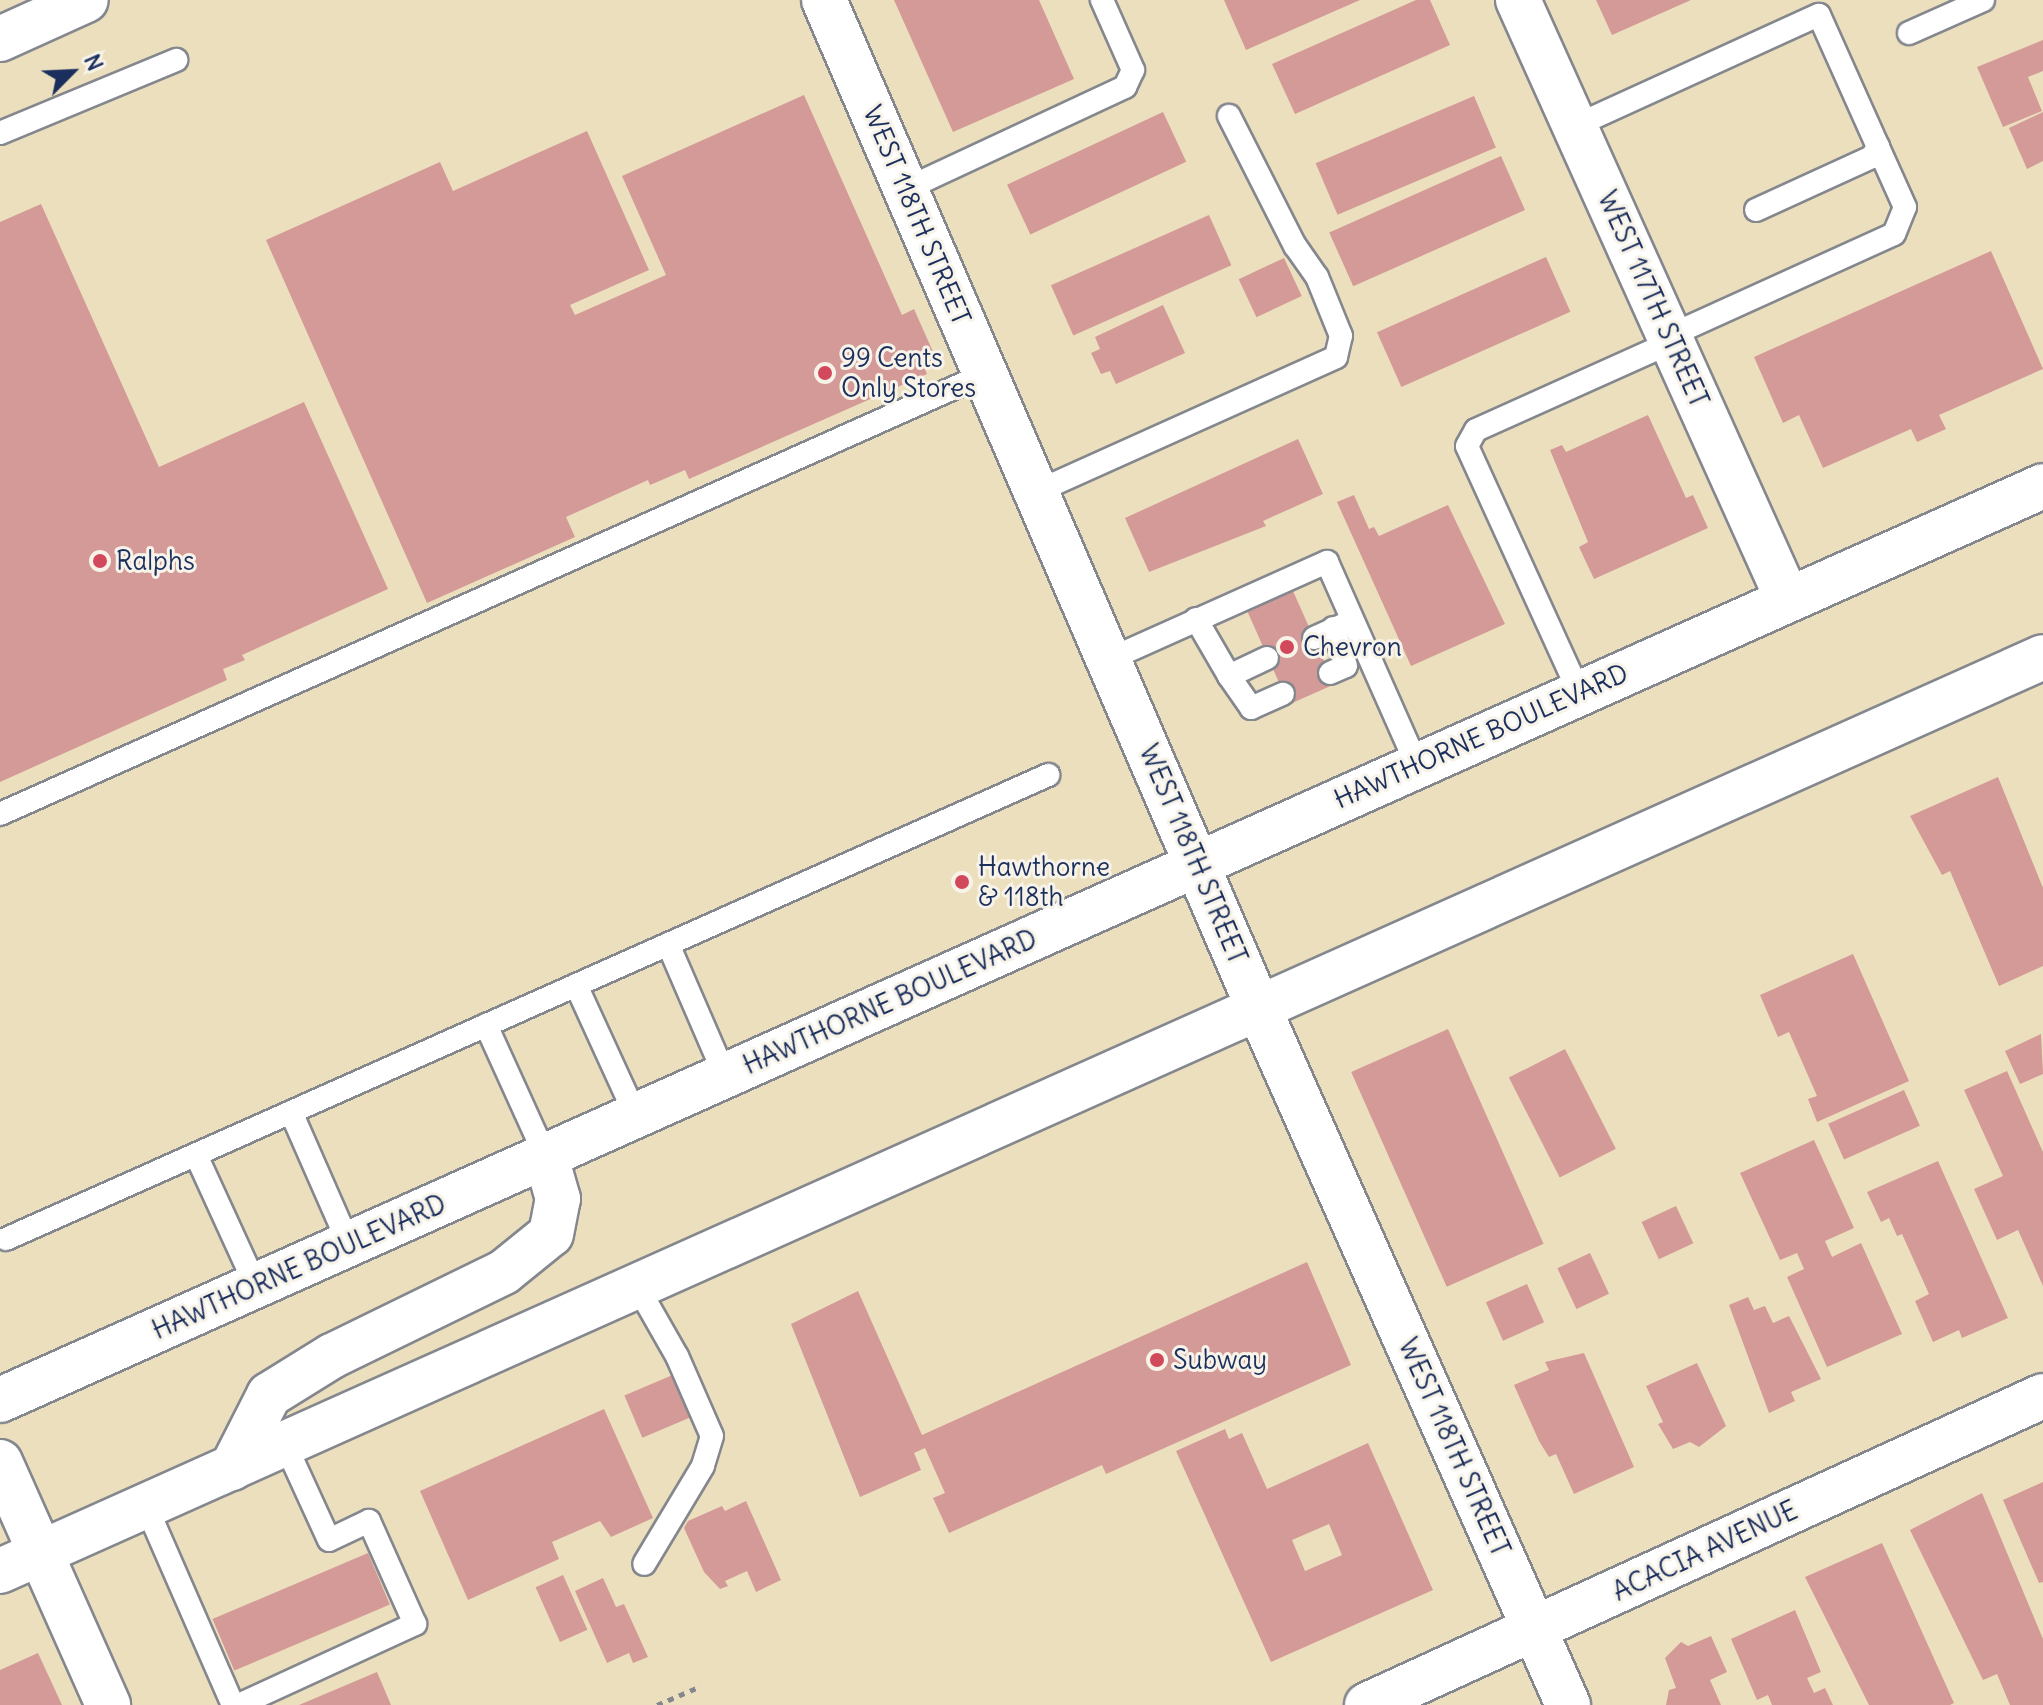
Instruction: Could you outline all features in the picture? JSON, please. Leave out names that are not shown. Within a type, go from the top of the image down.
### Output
[{"type":"main road","points":[[0,39],[86,0]]},
{"type":"main road","name":"WEST 118TH STREET","points":[[824,0],[1258,1007],[1568,1705]]},
{"type":"main road","name":"WEST 117TH STREET","points":[[1518,0],[1787,598]]},
{"type":"main road","name":"HAWTHORNE BOULEVARD","points":[[0,1400],[2043,486]]},
{"type":"main road","points":[[19,1562],[2043,657]]},
{"type":"main road","points":[[232,1468],[269,1395],[332,1356],[504,1272],[551,1234],[558,1199],[546,1157]]},
{"type":"main road","name":"ACACIA AVENUE","points":[[1367,1705],[2043,1396]]},
{"type":"main road","points":[[0,1462],[19,1562],[108,1705]]},
{"type":"lane","points":[[906,189],[1125,87],[1133,70],[1102,0]]},
{"type":"lane","points":[[1909,33],[1983,0]]},
{"type":"lane","points":[[1575,126],[1819,15],[1905,207],[1894,234],[1476,430],[1467,446],[1579,692]]},
{"type":"lane","points":[[0,133],[176,60]]},
{"type":"lane","points":[[1036,492],[1336,357],[1341,336],[1317,277],[1295,246],[1229,116]]},
{"type":"lane","points":[[1756,210],[1872,157],[1878,147]]},
{"type":"lane","points":[[0,814],[985,374]]},
{"type":"lane","points":[[1110,659],[1327,562],[1333,629],[1346,666],[1330,673]]},
{"type":"lane","points":[[1196,619],[1251,708],[1283,694]]},
{"type":"lane","points":[[1333,629],[1417,765]]},
{"type":"lane","points":[[1229,676],[1267,658]]},
{"type":"lane","points":[[6,1239],[1048,775]]},
{"type":"lane","points":[[668,944],[725,1076]]},
{"type":"lane","points":[[576,985],[636,1116]]},
{"type":"lane","points":[[486,1025],[546,1157]]},
{"type":"lane","points":[[291,1112],[349,1244]]},
{"type":"lane","points":[[196,1155],[256,1286]]},
{"type":"lane","points":[[637,1286],[677,1356],[712,1436],[703,1466],[644,1564]]},
{"type":"lane","points":[[146,1506],[236,1705],[415,1624],[369,1521],[329,1540],[285,1444]]},
{"type":"path","points":[[657,1705],[701,1686]]},
{"type":"building","points":[[894,0],[1039,0],[1074,79],[953,132]]},
{"type":"building","points":[[1224,0],[1360,0],[1246,50]]},
{"type":"building","points":[[1416,0],[1430,0],[1450,45],[1295,114],[1272,64]]},
{"type":"building","points":[[1596,0],[1691,0],[1612,35]]},
{"type":"building","points":[[2043,40],[2043,71],[2028,77],[2042,111],[2003,127],[1977,67]]},
{"type":"building","points":[[804,95],[902,315],[914,309],[938,363],[925,369],[927,374],[689,479],[685,470],[650,485],[648,480],[566,517],[575,537],[427,603],[266,240],[440,162],[453,191],[587,131],[649,270],[570,305],[575,315],[666,275],[622,176]]},
{"type":"building","points":[[1474,96],[1496,148],[1338,215],[1316,163]]},
{"type":"building","points":[[1163,112],[1186,162],[1030,235],[1007,185]]},
{"type":"building","points":[[2043,112],[2043,161],[2027,169],[2009,128]]},
{"type":"building","points":[[1501,156],[1525,210],[1353,286],[1329,232]]},
{"type":"building","name":"Ralphs","points":[[41,204],[159,467],[304,402],[388,589],[242,655],[245,660],[223,669],[227,680],[0,782],[0,222]]},
{"type":"building","points":[[1209,215],[1231,265],[1073,336],[1051,285]]},
{"type":"building","points":[[1991,251],[2043,369],[1939,415],[1946,429],[1917,442],[1911,429],[1823,468],[1799,415],[1783,423],[1754,357]]},
{"type":"building","points":[[1546,257],[1570,312],[1401,387],[1377,332]]},
{"type":"building","points":[[1284,258],[1302,296],[1256,317],[1239,279]]},
{"type":"building","points":[[1163,305],[1185,353],[1116,384],[1110,371],[1101,374],[1091,353],[1100,349],[1095,337]]},
{"type":"building","points":[[1648,415],[1686,498],[1693,495],[1708,528],[1594,579],[1579,547],[1588,542],[1550,450],[1562,445],[1566,452]]},
{"type":"building","points":[[1298,439],[1323,494],[1263,521],[1266,526],[1149,572],[1125,518]]},
{"type":"building","points":[[1354,495],[1369,529],[1374,527],[1379,536],[1448,505],[1505,624],[1411,666],[1337,502]]},
{"type":"building","points":[[1293,591],[1334,684],[1289,705],[1247,611]]},
{"type":"building","points":[[1998,777],[2043,888],[2043,966],[1999,986],[1950,871],[1942,875],[1910,816]]},
{"type":"building","points":[[1853,954],[1909,1081],[1817,1122],[1808,1099],[1817,1096],[1789,1032],[1778,1037],[1760,995]]},
{"type":"building","points":[[1448,1029],[1544,1244],[1447,1287],[1351,1072]]},
{"type":"building","points":[[2041,1034],[2043,1074],[2020,1084],[2005,1051]]},
{"type":"building","points":[[1565,1049],[1616,1149],[1560,1177],[1509,1078]]},
{"type":"building","points":[[2007,1071],[2043,1152],[2043,1286],[2018,1230],[1997,1240],[1974,1189],[2003,1176],[1964,1090]]},
{"type":"building","points":[[1904,1090],[1920,1126],[1844,1159],[1828,1124]]},
{"type":"building","points":[[1814,1140],[1854,1228],[1825,1241],[1832,1257],[1861,1243],[1902,1334],[1827,1367],[1787,1277],[1804,1269],[1797,1253],[1780,1260],[1740,1173]]},
{"type":"building","points":[[1938,1161],[2008,1318],[1962,1338],[1959,1330],[1933,1342],[1915,1301],[1929,1294],[1902,1234],[1897,1236],[1889,1218],[1881,1222],[1867,1192]]},
{"type":"building","points":[[1676,1206],[1693,1243],[1659,1259],[1642,1222]]},
{"type":"building","points":[[1590,1253],[1609,1294],[1576,1309],[1557,1268]]},
{"type":"building","points":[[1307,1262],[1351,1365],[1106,1474],[1102,1465],[949,1533],[933,1498],[945,1493],[925,1448],[914,1453],[921,1470],[860,1497],[791,1324],[858,1291],[922,1435]]},
{"type":"building","points":[[1527,1284],[1544,1322],[1503,1341],[1486,1302]]},
{"type":"building","points":[[1748,1297],[1754,1310],[1765,1306],[1773,1323],[1789,1316],[1821,1379],[1791,1392],[1795,1401],[1769,1413],[1729,1305]]},
{"type":"building","points":[[1584,1353],[1634,1467],[1574,1494],[1556,1454],[1549,1457],[1539,1441],[1514,1385],[1549,1370],[1545,1362]]},
{"type":"building","points":[[1697,1363],[1726,1426],[1699,1447],[1690,1442],[1673,1449],[1658,1424],[1663,1422],[1646,1386]]},
{"type":"building","points":[[675,1374],[693,1416],[642,1438],[624,1395]]},
{"type":"building","points":[[604,1409],[653,1518],[611,1537],[600,1521],[552,1542],[559,1559],[468,1600],[420,1491]]},
{"type":"building","points":[[1225,1429],[1229,1439],[1242,1433],[1267,1489],[1368,1443],[1433,1590],[1271,1662],[1176,1451]],"holes":[[[1329,1524],[1342,1555],[1305,1571],[1292,1540]]]},
{"type":"building","points":[[2043,1482],[2043,1582],[2039,1583],[2003,1500]]},
{"type":"building","points":[[1982,1493],[2043,1639],[2043,1705],[2010,1705],[1997,1674],[1983,1680],[1910,1530]]},
{"type":"building","points":[[746,1501],[781,1580],[756,1592],[747,1571],[725,1581],[728,1586],[720,1589],[704,1572],[684,1528],[688,1521],[722,1506],[725,1511]]},
{"type":"building","points":[[1882,1543],[1954,1703],[1950,1705],[1869,1705],[1805,1577]]},
{"type":"building","points":[[368,1553],[390,1605],[234,1671],[212,1619]]},
{"type":"building","points":[[563,1575],[587,1630],[560,1642],[536,1587]]},
{"type":"building","points":[[603,1578],[616,1607],[624,1604],[648,1657],[633,1663],[629,1653],[607,1663],[575,1591]]},
{"type":"building","points":[[1795,1610],[1821,1672],[1807,1678],[1814,1693],[1825,1688],[1833,1705],[1772,1705],[1768,1695],[1757,1700],[1731,1639]]},
{"type":"building","points":[[1711,1636],[1727,1672],[1710,1680],[1721,1705],[1666,1705],[1669,1690],[1676,1688],[1665,1658],[1681,1642],[1688,1646]]},
{"type":"building","points":[[38,1653],[62,1705],[0,1705],[0,1670]]},
{"type":"building","points":[[377,1672],[391,1705],[299,1705]]},
{"type":"place","name":"99 Cents Only Stores","points":[[825,373]]},
{"type":"place","name":"Ralphs","points":[[100,561]]},
{"type":"place","name":"Chevron","points":[[1287,647]]},
{"type":"place","name":"Hawthorne & 118th","points":[[962,882]]},
{"type":"place","name":"Subway","points":[[1157,1360]]}]
